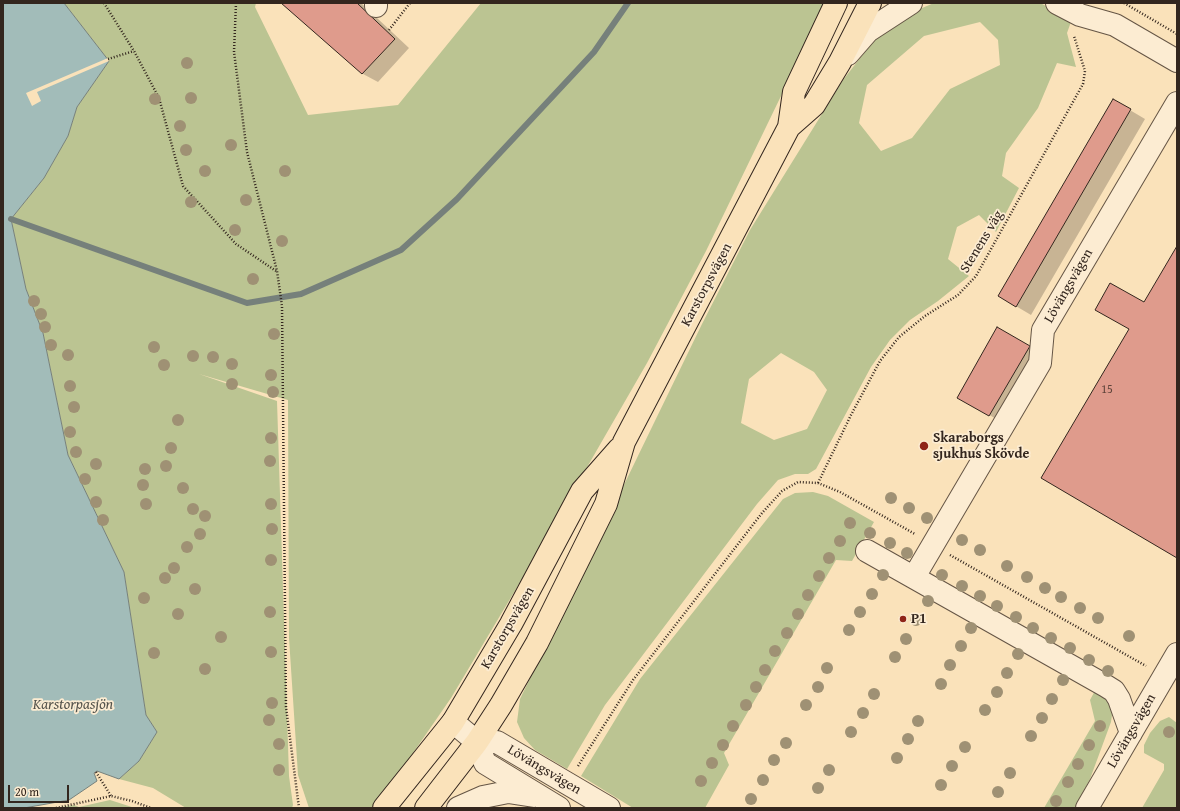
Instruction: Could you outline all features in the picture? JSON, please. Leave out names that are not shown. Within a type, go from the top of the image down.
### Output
[{"type":"main road","name":"Karstorpsvägen","points":[[426,808],[476,742],[501,705],[537,643],[602,511],[624,442],[789,127],[794,92],[836,3]]},
{"type":"main road","name":"Karstorpsvägen","points":[[789,127],[814,105],[840,62],[870,3]]},
{"type":"main road","name":"Karstorpsvägen","points":[[384,808],[453,722],[511,624],[582,491],[624,442]]},
{"type":"street","points":[[840,62],[868,31],[911,3]]},
{"type":"street","points":[[1057,3],[1087,9],[1177,61]]},
{"type":"street","name":"Lövängsvägen","points":[[914,578],[1040,363],[1043,330],[1177,103]]},
{"type":"street","points":[[867,551],[1114,691],[1119,699],[1131,733]]},
{"type":"street","name":"Lövängsvägen","points":[[1087,808],[1177,654]]},
{"type":"street","name":"Lövängsvägen","points":[[453,722],[476,742],[485,763],[550,802]]},
{"type":"street","name":"Lövängsvägen","points":[[476,742],[497,742],[609,808]]},
{"type":"street","name":"Lövängsvägen","points":[[458,808],[483,797],[508,792],[550,802]]},
{"type":"path","points":[[104,3],[134,51],[159,98],[183,186],[236,244],[277,271]]},
{"type":"path","points":[[236,3],[234,52],[247,152],[277,271],[282,306],[286,707],[299,808]]},
{"type":"path","points":[[389,30],[410,3]]},
{"type":"path","points":[[1124,3],[1177,34]]},
{"type":"path","name":"Stenens väg","points":[[818,482],[880,361],[899,337],[925,316],[958,295],[976,276],[1083,84],[1084,72],[1074,39],[1075,25],[1087,9]]},
{"type":"path","points":[[108,59],[134,51]]},
{"type":"path","points":[[576,770],[633,680],[762,513],[782,491],[798,482],[818,482],[840,492],[1164,676]]},
{"type":"path","points":[[96,772],[110,796]]},
{"type":"path","points":[[56,808],[110,796],[132,801],[151,808]]},
{"type":"green space","points":[[64,3],[256,3],[255,7],[308,115],[398,105],[481,3],[826,3],[706,251],[647,363],[544,542],[451,698],[393,782],[371,808],[309,808],[298,775],[289,638],[288,400],[199,374],[277,401],[289,776],[293,805],[292,808],[186,808],[153,788],[119,779],[139,761],[157,732],[146,715],[124,572],[68,455],[43,333],[26,289],[11,219],[44,178],[68,136],[77,107],[109,61]]},
{"type":"green space","points":[[934,3],[1040,3],[1072,19],[1067,33],[1076,67],[1057,63],[1038,108],[1006,153],[1002,176],[1019,188],[996,232],[979,215],[957,227],[948,259],[969,276],[938,301],[910,320],[890,340],[871,367],[816,469],[808,474],[795,474],[778,480],[757,504],[605,705],[567,769],[535,750],[524,738],[517,722],[520,699],[702,324],[750,230],[843,80],[878,35],[908,14]],"holes":[[[980,22],[998,40],[1000,65],[950,89],[912,138],[881,151],[859,123],[867,85],[924,36]],[[781,353],[814,372],[827,390],[807,429],[774,440],[741,423],[749,379]]]},
{"type":"green space","points":[[813,492],[828,496],[874,522],[852,561],[836,560],[724,753],[729,765],[705,808],[633,808],[581,776],[640,679],[783,499],[795,493]]},
{"type":"green space","points":[[1097,687],[1113,708],[1111,722],[1090,779],[1075,808],[1044,808],[1095,721],[1090,700]]},
{"type":"green space","points":[[1169,717],[1177,723],[1177,808],[1142,808],[1164,770],[1164,764],[1144,753],[1144,745],[1150,733],[1160,721]]},
{"type":"green space","points":[[110,800],[135,808],[54,808],[74,805],[79,807]]},
{"type":"water","name":"Karstorpasjön","points":[[3,3],[64,3],[109,61],[77,107],[68,136],[44,178],[11,219],[26,289],[43,333],[68,455],[124,572],[146,715],[157,732],[139,761],[119,779],[97,771],[94,773],[97,781],[69,800],[24,808],[3,808]]},
{"type":"pier","points":[[108,58],[109,61],[37,92],[41,101],[32,106],[26,93]]},
{"type":"building","points":[[281,3],[357,3],[395,39],[362,74]]},
{"type":"building","points":[[1113,99],[1131,109],[1016,307],[998,296]]},
{"type":"building","points":[[1177,246],[1177,558],[1041,478],[1129,329],[1095,310],[1110,283],[1144,302]]},
{"type":"building","points":[[997,327],[1030,346],[989,416],[957,398]]},
{"type":"waterway","points":[[11,219],[247,303],[301,294],[401,250],[457,199],[594,52],[628,3]]},
{"type":"place","name":"Skaraborgs sjukhus Skövde","points":[[924,446]]},
{"type":"place","name":"P1","points":[[903,619]]}]
